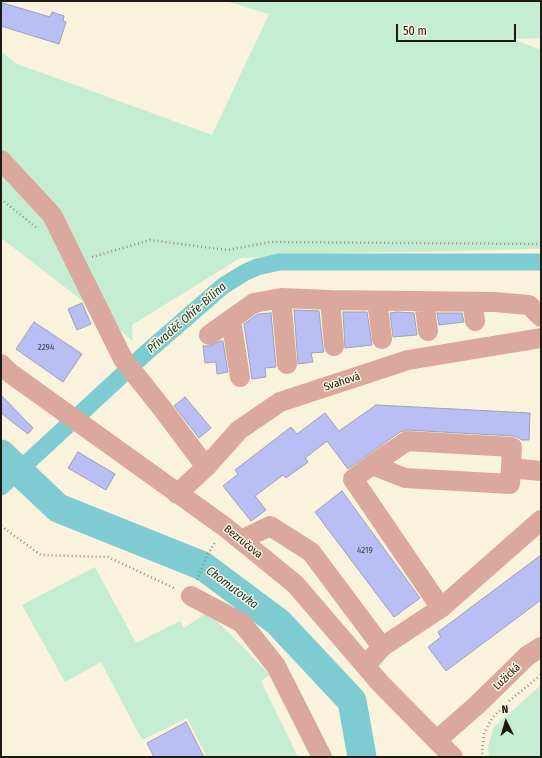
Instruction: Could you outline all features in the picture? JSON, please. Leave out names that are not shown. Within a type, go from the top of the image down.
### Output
[{"type":"street","points":[[1,160],[52,215],[123,359],[206,467]]},
{"type":"street","points":[[281,298],[286,364]]},
{"type":"street","points":[[210,336],[254,303],[281,298],[494,302],[529,305],[541,317]]},
{"type":"street","points":[[330,300],[334,346]]},
{"type":"street","points":[[377,301],[382,339]]},
{"type":"street","points":[[424,301],[428,331]]},
{"type":"street","points":[[472,302],[475,321]]},
{"type":"street","points":[[231,320],[240,377]]},
{"type":"street","name":"Svahová","points":[[176,494],[206,467],[239,430],[280,402],[408,360],[541,338]]},
{"type":"street","name":"Bezručova","points":[[1,364],[10,373],[241,540],[295,584],[381,684],[453,757]]},
{"type":"street","points":[[372,465],[405,478],[510,484],[512,447],[407,441],[372,465],[353,479],[441,608]]},
{"type":"street","points":[[511,468],[541,471]]},
{"type":"street","points":[[366,665],[382,647],[441,608],[541,520]]},
{"type":"street","points":[[241,540],[270,526],[311,552],[382,647]]},
{"type":"street","points":[[191,596],[242,623],[276,666],[322,757]]},
{"type":"street","name":"Lužická","points":[[437,740],[477,705],[527,656],[541,647]]},
{"type":"path","points":[[75,262],[150,240],[227,250],[271,242],[541,244]]},
{"type":"path","points":[[1,526],[41,555],[108,557],[191,596],[208,555]]},
{"type":"path","points":[[485,757],[482,753],[484,733],[492,718],[506,704],[541,675]]},
{"type":"green space","points":[[225,1],[541,1],[541,38],[513,39],[541,50],[541,249],[353,253],[240,258],[132,325],[133,341],[1,238],[1,51],[15,63],[212,135],[269,14]]},
{"type":"green space","points":[[95,567],[136,643],[180,621],[184,628],[208,612],[270,675],[261,681],[298,757],[207,757],[187,718],[142,740],[101,662],[65,682],[22,605]]},
{"type":"green space","points":[[541,685],[541,757],[489,757],[488,746],[494,727]]},
{"type":"building","points":[[3,3],[50,17],[52,12],[64,16],[63,21],[66,22],[59,44],[1,26],[1,10]]},
{"type":"building","points":[[82,303],[91,324],[77,330],[68,309]]},
{"type":"building","points":[[294,310],[319,311],[324,352],[311,353],[313,362],[298,364]]},
{"type":"building","points":[[343,312],[367,312],[372,345],[345,348]]},
{"type":"building","points":[[271,313],[276,367],[265,368],[266,377],[252,379],[244,324],[258,314]]},
{"type":"building","points":[[390,313],[414,313],[417,335],[393,337]]},
{"type":"building","points":[[437,313],[462,313],[464,322],[439,325]]},
{"type":"building","points":[[34,322],[82,354],[63,382],[16,349]]},
{"type":"building","points":[[223,341],[228,372],[217,374],[216,362],[205,363],[203,346],[210,346]]},
{"type":"building","points":[[1,395],[33,428],[28,434],[1,413]]},
{"type":"building","points":[[185,397],[211,428],[199,438],[174,406]]},
{"type":"building","points":[[376,405],[530,413],[529,440],[521,440],[518,437],[513,436],[407,430],[400,432],[348,469],[327,441],[305,458],[308,462],[286,478],[283,475],[255,496],[266,510],[251,521],[223,486],[238,474],[235,470],[291,427],[297,434],[325,413],[339,431]]},
{"type":"building","points":[[78,452],[115,474],[106,490],[68,468]]},
{"type":"building","points":[[342,491],[420,598],[394,617],[315,512]]},
{"type":"building","points":[[541,555],[541,600],[446,671],[428,647],[441,637],[438,632]]},
{"type":"building","points":[[186,722],[204,757],[154,757],[147,743]]},
{"type":"waterway","name":"Přivaděč Ohře-Bílina","points":[[1,487],[147,352],[223,286],[257,267],[279,262],[541,262]]},
{"type":"waterway","name":"Chomutovka","points":[[1,454],[58,508],[203,566],[278,622],[352,701],[362,757]]}]
